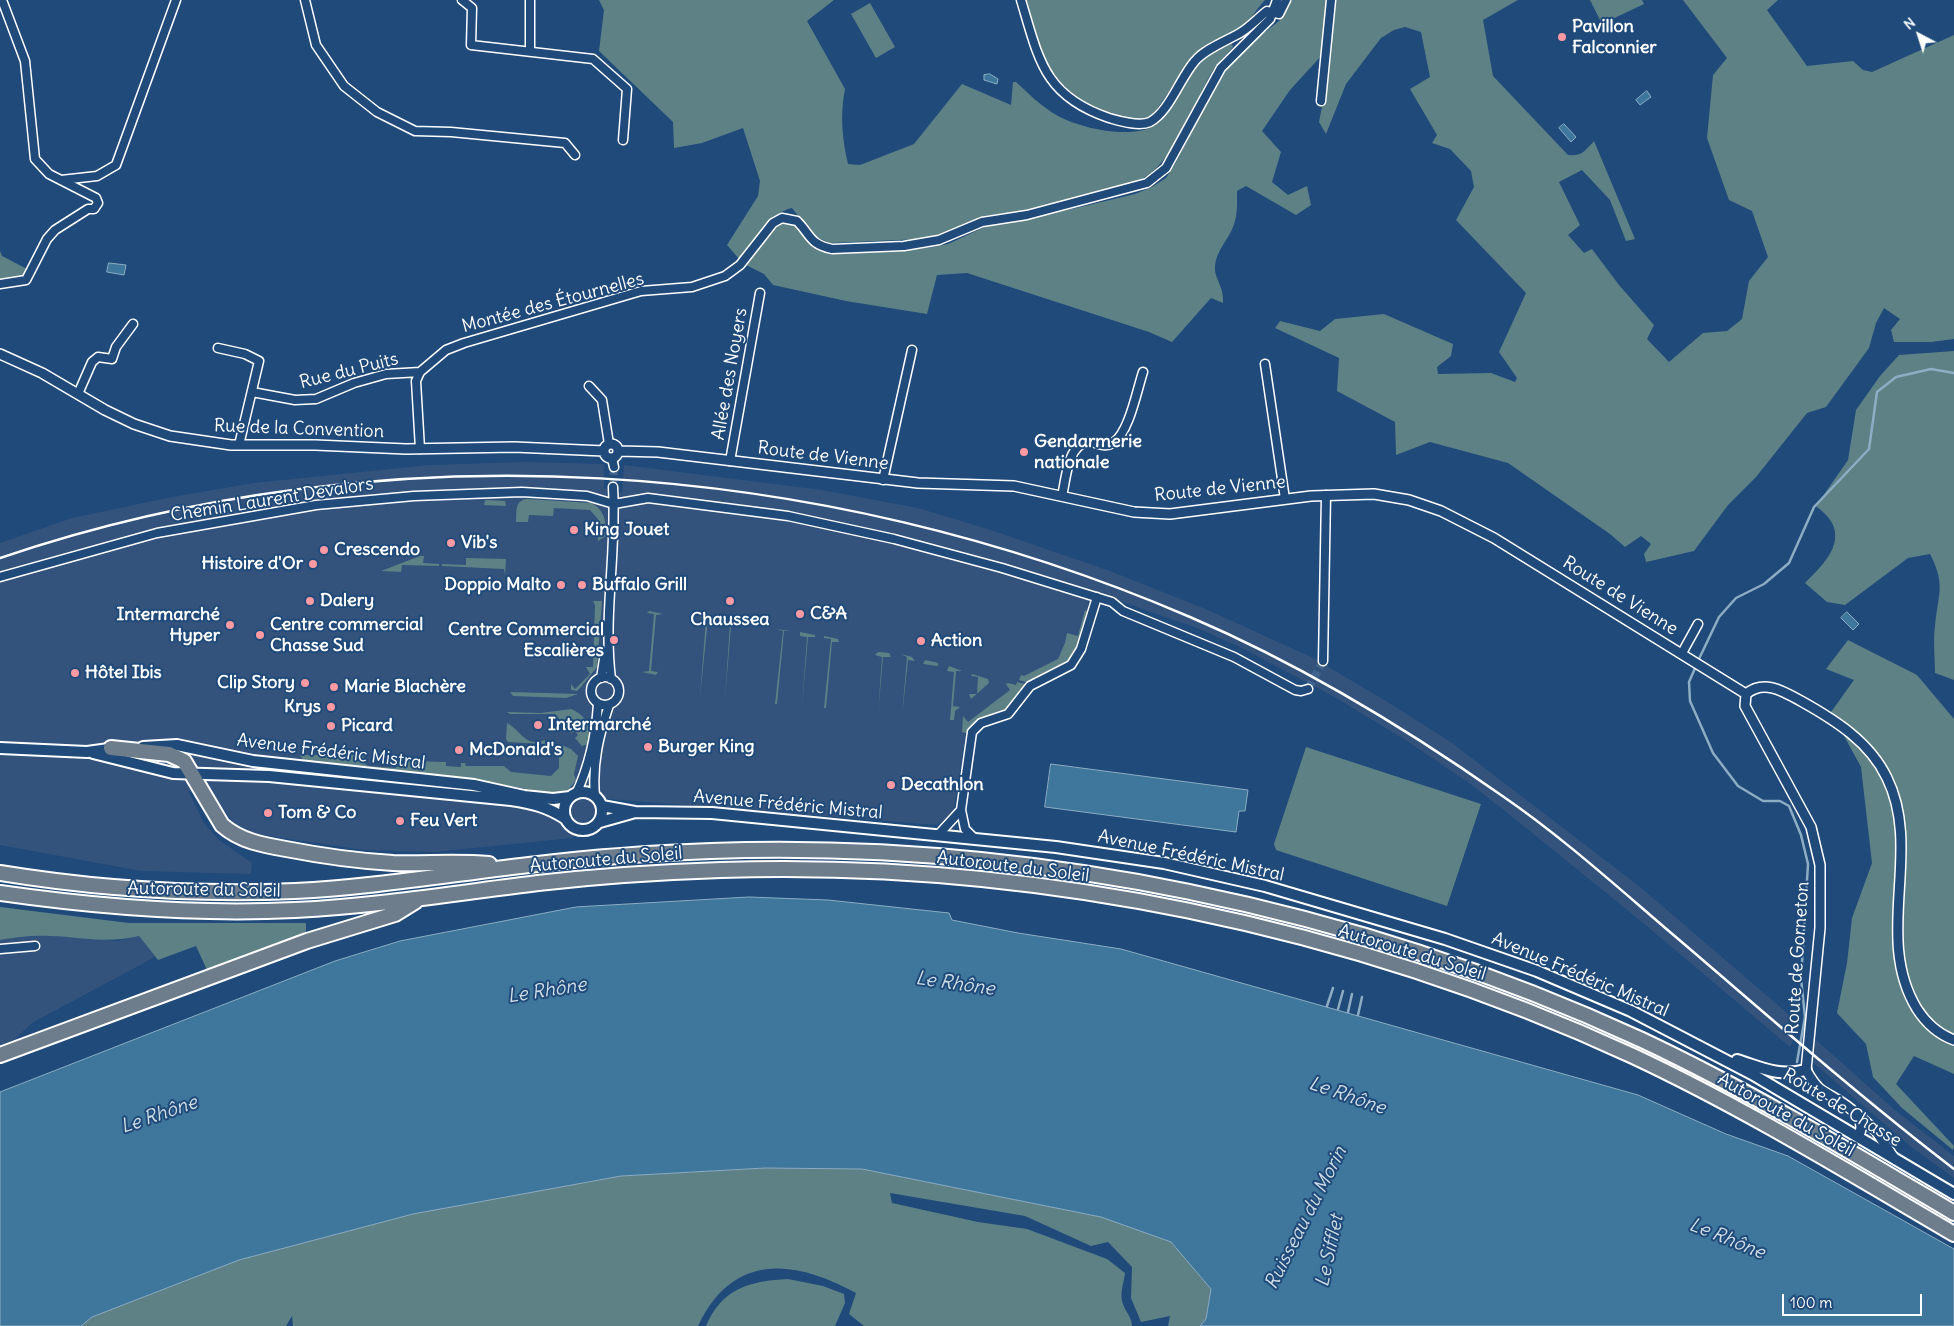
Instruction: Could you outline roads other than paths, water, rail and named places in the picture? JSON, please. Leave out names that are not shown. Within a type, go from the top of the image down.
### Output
[{"type":"highway","points":[[111,748],[169,754],[184,761],[200,774],[205,796],[215,814],[230,832],[263,845],[364,861],[394,863],[463,862],[515,867]]},
{"type":"highway","name":"Autoroute du Soleil","points":[[0,873],[118,887],[234,892],[351,886],[600,858],[716,851],[885,854],[1009,864],[1096,876],[1266,910],[1444,961],[1587,1016],[1689,1063],[1775,1108],[1954,1213]]},
{"type":"highway","name":"Autoroute du Soleil","points":[[0,892],[115,907],[233,911],[295,910],[421,898],[576,879],[724,870],[818,870],[932,876],[1014,884],[1108,897],[1214,917],[1318,943],[1427,975],[1581,1034],[1632,1056],[1738,1108],[1954,1234]]},
{"type":"highway","points":[[0,1055],[324,934],[395,914],[421,898]]},
{"type":"main road","name":"Avenue Frédéric Mistral","points":[[88,752],[111,748],[177,745],[253,761],[474,785],[553,800],[573,796]]},
{"type":"main road","name":"Avenue Frédéric Mistral","points":[[0,748],[88,752],[173,773],[269,776],[511,800],[545,807],[566,819]]},
{"type":"main road","points":[[169,754],[175,760],[176,770],[173,773]]},
{"type":"main road","points":[[583,792],[595,796],[602,806],[600,822],[593,828],[583,830],[574,828],[566,819],[564,810],[573,796],[583,792]]},
{"type":"main road","name":"Avenue Frédéric Mistral","points":[[602,806],[635,812],[712,813],[940,834],[1112,854],[1265,886],[1446,939],[1537,972],[1631,1011],[1712,1052]]},
{"type":"main road","name":"Avenue Frédéric Mistral","points":[[600,822],[635,812]]},
{"type":"main road","points":[[1712,1052],[1779,1074],[1789,1074],[1805,1065]]},
{"type":"main road","name":"Route de Chasse","points":[[1712,1052],[1954,1194]]},
{"type":"street","points":[[0,284],[26,280],[47,239],[55,230],[88,209],[94,209],[98,204],[96,198],[49,174],[35,159],[25,61],[2,0]]},
{"type":"street","points":[[61,180],[97,176],[116,165],[176,0]]},
{"type":"street","points":[[305,0],[316,45],[344,86],[377,112],[415,131],[565,143],[575,155]]},
{"type":"street","points":[[462,0],[472,8],[472,45],[530,50],[593,59],[627,89],[623,140]]},
{"type":"street","points":[[530,0],[530,50]]},
{"type":"street","points":[[1021,0],[1037,54],[1056,87],[1076,104],[1122,122],[1148,123],[1161,115],[1196,60],[1243,31],[1267,11],[1279,14],[1286,0]]},
{"type":"street","points":[[1273,14],[1276,0]]},
{"type":"street","points":[[1321,101],[1331,0]]},
{"type":"street","name":"Montée des Étournelles","points":[[420,372],[446,350],[464,342],[641,291],[692,287],[725,276],[740,264],[773,224],[782,218],[797,221],[809,239],[820,247],[832,249],[904,246],[939,240],[982,222],[1027,215],[1137,188],[1147,183],[1166,168],[1221,68],[1273,14]]},
{"type":"street","name":"Allée des Noyers","points":[[730,461],[760,293]]},
{"type":"street","points":[[78,394],[92,362],[98,357],[112,359],[116,346],[133,324]]},
{"type":"street","points":[[218,348],[245,354],[259,361],[238,445]]},
{"type":"street","points":[[883,480],[912,350]]},
{"type":"street","name":"Rue de la Convention","points":[[0,354],[42,373],[134,424],[170,436],[238,445],[315,445],[420,449]]},
{"type":"street","points":[[1265,364],[1285,499]]},
{"type":"street","points":[[420,372],[415,394],[420,449],[607,448],[602,400],[589,386]]},
{"type":"street","name":"Rue du Puits","points":[[252,392],[295,400],[316,399],[354,383],[386,374],[420,372]]},
{"type":"street","points":[[1062,496],[1072,455],[1078,446],[1088,442],[1103,446],[1114,442],[1124,431],[1143,372]]},
{"type":"street","name":"Route de Vienne","points":[[607,448],[616,445],[615,458],[658,452],[883,480],[1014,486],[1134,512],[1170,514],[1326,495],[1374,494],[1409,500],[1441,511],[1494,538],[1746,694]]},
{"type":"street","points":[[611,679],[608,640],[614,504],[613,487]]},
{"type":"street","name":"Chemin Laurent Devalors","points":[[0,577],[156,533],[316,505],[423,496],[512,492],[587,496],[614,504]]},
{"type":"street","points":[[1323,661],[1326,495]]},
{"type":"street","points":[[614,504],[648,498],[788,516],[894,539],[1002,568],[1112,602],[1123,612],[1234,657],[1295,690],[1301,691],[1308,688]]},
{"type":"street","points":[[974,838],[965,829],[961,810],[970,740],[975,727],[981,723],[1008,714],[1030,686],[1071,665],[1081,649],[1097,597]]},
{"type":"street","points":[[1682,654],[1698,624]]},
{"type":"street","points":[[608,640],[600,678],[594,683],[591,691],[593,699],[598,704],[609,705]]},
{"type":"street","points":[[595,796],[594,769],[602,726],[609,705],[615,701],[619,690],[617,684],[611,679],[600,678]]},
{"type":"street","points":[[1746,694],[1754,687],[1770,687],[1809,706],[1843,727],[1866,746],[1887,778],[1897,808],[1900,834],[1897,934],[1901,968],[1914,1003],[1924,1018],[1939,1032],[1954,1040]]},
{"type":"street","name":"Route de Gorneton","points":[[1746,694],[1745,706],[1811,827],[1820,865],[1820,928],[1811,1029],[1805,1065]]},
{"type":"street","points":[[573,796],[583,778],[595,733],[598,704]]},
{"type":"street","points":[[588,759],[596,756]]},
{"type":"street","points":[[940,834],[961,810]]},
{"type":"street","points":[[0,950],[35,946]]},
{"type":"street","points":[[1805,1065],[1818,1087],[1855,1113],[1876,1131],[1894,1158]]},
{"type":"street","points":[[1855,1113],[1861,1121],[1858,1137]]},
{"type":"water","points":[[990,74],[998,79],[997,84],[984,80],[984,75]]},
{"type":"water","points":[[1647,91],[1651,97],[1640,105],[1636,100]]},
{"type":"water","points":[[1564,124],[1576,137],[1571,142],[1559,128]]},
{"type":"water","points":[[109,263],[126,265],[124,275],[107,272]]},
{"type":"water","points":[[1847,612],[1859,624],[1853,630],[1841,618]]},
{"type":"water","points":[[1051,764],[1248,790],[1245,811],[1239,811],[1236,832],[1045,807]]},
{"type":"water","points":[[749,897],[828,900],[949,913],[952,920],[1018,933],[1121,949],[1638,1095],[1726,1134],[1788,1156],[1954,1249],[1954,1326],[1200,1326],[1206,1319],[1211,1289],[1171,1242],[1101,1217],[862,1169],[765,1168],[621,1176],[413,1214],[239,1260],[92,1317],[81,1326],[0,1326],[0,1092],[335,961],[400,941],[576,907]]},
{"type":"waterway","points":[[1698,661],[1719,617],[1736,598],[1764,584],[1789,563],[1814,507],[1869,449],[1877,392],[1896,377],[1931,369],[1954,373]]},
{"type":"waterway","points":[[1696,666],[1689,682],[1690,701],[1713,753],[1738,786],[1763,801],[1780,801],[1789,806],[1801,835],[1808,864],[1801,979],[1805,1017],[1797,1062]]},
{"type":"waterway","points":[[1327,1006],[1333,988]]},
{"type":"waterway","points":[[1338,1009],[1343,991]]},
{"type":"waterway","points":[[1348,1012],[1352,994]]},
{"type":"waterway","points":[[1358,1015],[1362,997]]},
{"type":"tunnel","points":[[613,487],[614,467]]},
{"type":"tunnel","points":[[1308,689],[1323,661]]},
{"type":"railway","points":[[0,558],[146,516],[296,489],[448,477],[600,478],[752,493],[902,522],[1048,563],[1190,617],[1231,635],[1311,676],[1427,745],[1523,811],[1566,844],[1846,1082],[1954,1169]]},
{"type":"place","name":"Pavillon Falconnier","points":[[1562,37]]},
{"type":"place","name":"Gendarmerie nationale","points":[[1024,452]]},
{"type":"place","name":"King Jouet","points":[[574,530]]},
{"type":"place","name":"Vib's","points":[[451,543]]},
{"type":"place","name":"Crescendo","points":[[324,550]]},
{"type":"place","name":"Histoire d'Or","points":[[313,564]]},
{"type":"place","name":"Doppio Malto","points":[[561,585]]},
{"type":"place","name":"Buffalo Grill","points":[[582,585]]},
{"type":"place","name":"Dalery","points":[[310,601]]},
{"type":"place","name":"Chaussea","points":[[730,601]]},
{"type":"place","name":"C&A","points":[[800,614]]},
{"type":"place","name":"Intermarché Hyper","points":[[230,625]]},
{"type":"place","name":"Centre commercial Chasse Sud","points":[[260,635]]},
{"type":"place","name":"Centre Commercial Escalières","points":[[614,640]]},
{"type":"place","name":"Action","points":[[921,641]]},
{"type":"place","name":"Hôtel Ibis","points":[[75,673]]},
{"type":"place","name":"Clip Story","points":[[305,683]]},
{"type":"place","name":"Marie Blachère","points":[[334,687]]},
{"type":"place","name":"Krys","points":[[331,707]]},
{"type":"place","name":"Intermarché","points":[[538,725]]},
{"type":"place","name":"Picard","points":[[331,726]]},
{"type":"place","name":"Burger King","points":[[648,747]]},
{"type":"place","name":"McDonald's","points":[[459,750]]},
{"type":"place","name":"Decathlon","points":[[891,785]]},
{"type":"place","name":"Tom & Co","points":[[268,813]]},
{"type":"place","name":"Feu Vert","points":[[400,821]]},
{"type":"water label","name":"Le Rhône","points":[[955,984]]},
{"type":"water label","name":"Le Rhône","points":[[547,991]]},
{"type":"water label","name":"Le Rhône","points":[[1347,1096]]},
{"type":"water label","name":"Le Rhône","points":[[159,1115]]},
{"type":"water label","name":"Ruisseau du Morin","points":[[1306,1218]]},
{"type":"water label","name":"Le Rhône","points":[[1727,1239]]},
{"type":"water label","name":"Le Sifflet","points":[[1330,1251]]}]
